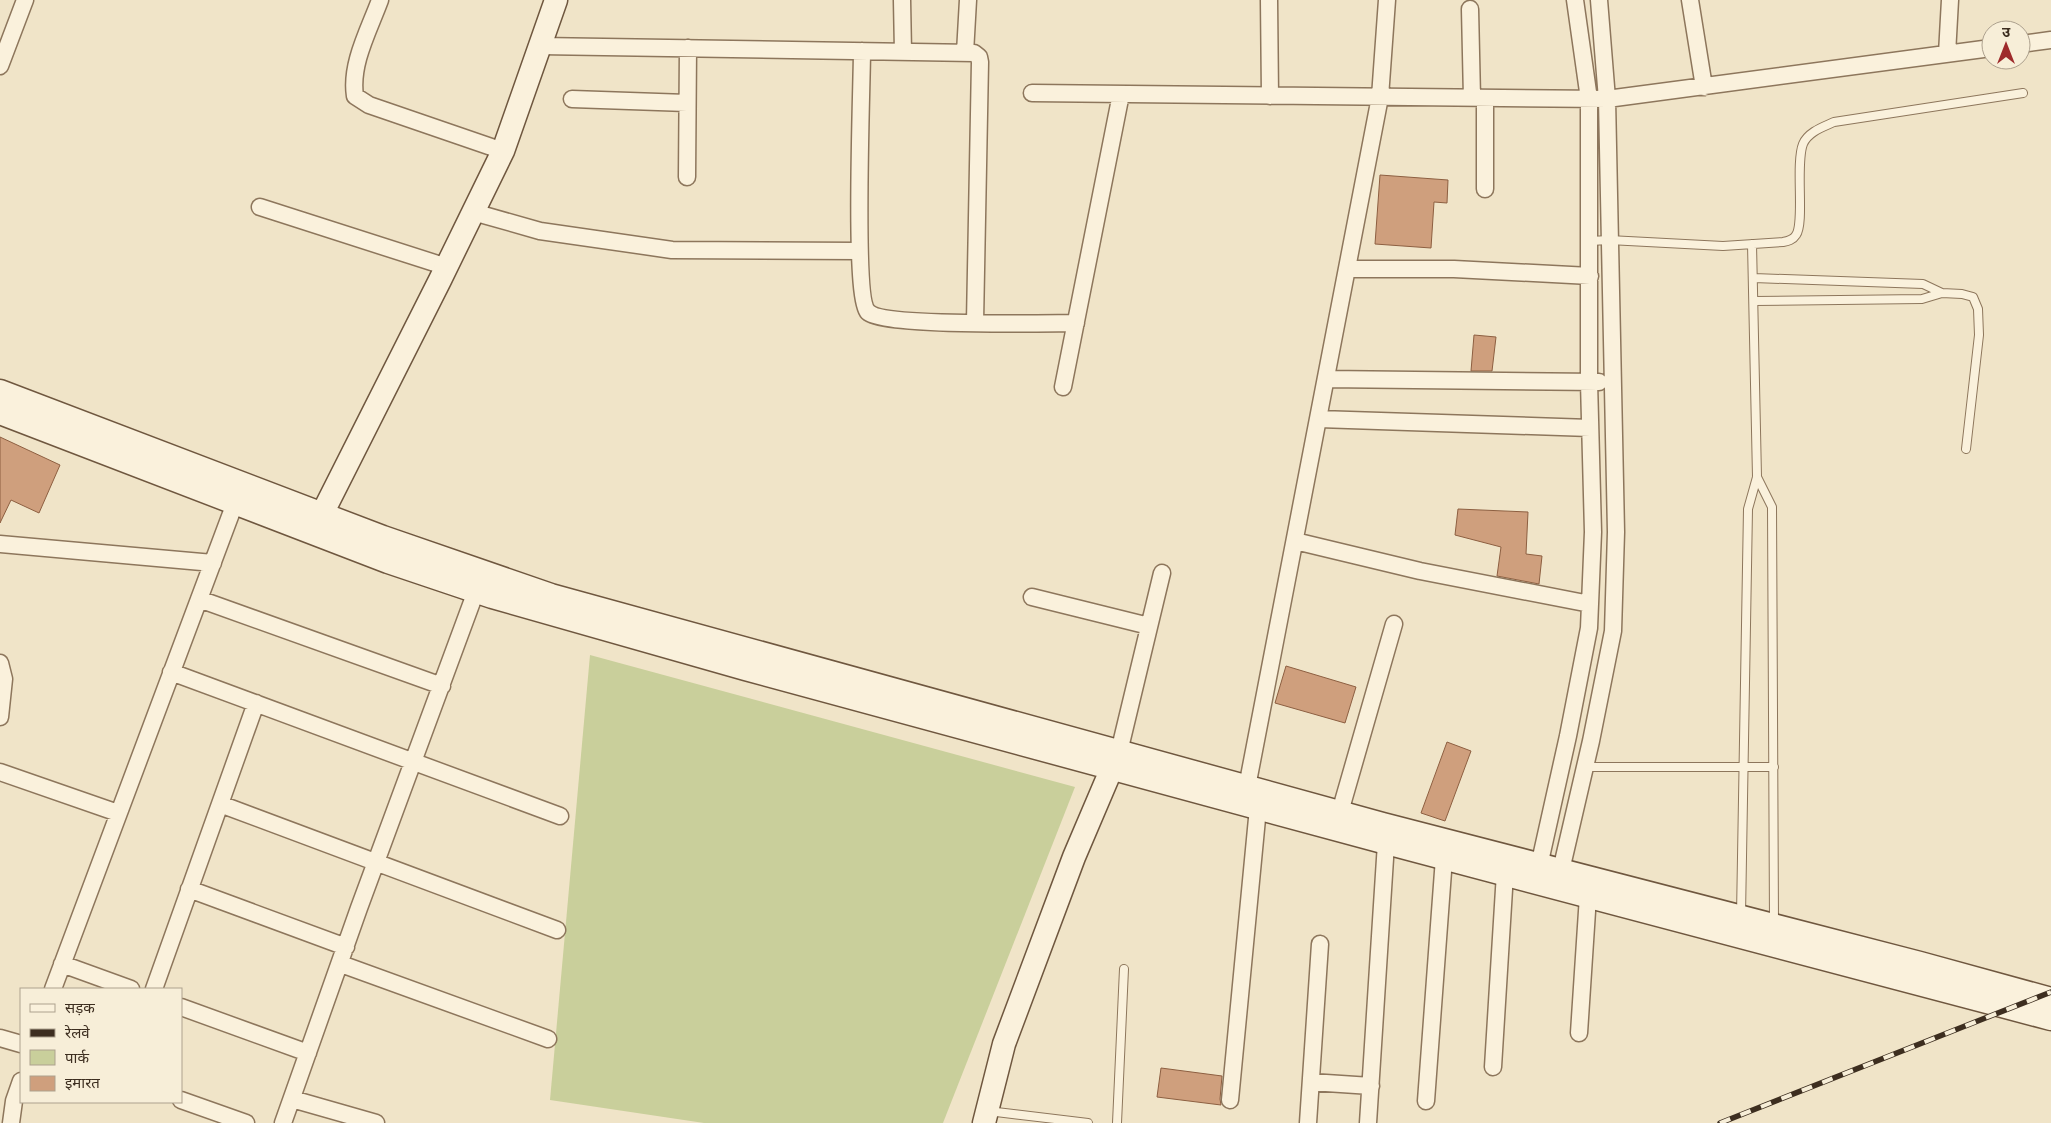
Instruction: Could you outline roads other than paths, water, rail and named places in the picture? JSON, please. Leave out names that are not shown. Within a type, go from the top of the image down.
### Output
[{"type":"main road","points":[[317,523],[447,267],[503,151],[556,0]]},
{"type":"main road","points":[[0,391],[317,523],[480,582],[551,595],[896,700],[1116,760],[1258,808],[1505,873],[1537,873]]},
{"type":"main road","points":[[0,413],[235,503],[317,523]]},
{"type":"main road","points":[[1116,760],[1247,787],[1340,812],[1537,873],[1774,936],[2051,1019]]},
{"type":"main road","points":[[985,1117],[1004,1044],[1074,858],[1116,760]]},
{"type":"main road","points":[[1559,879],[1588,896],[1740,927]]},
{"type":"main road","points":[[1774,936],[2051,999]]},
{"type":"street","points":[[0,66],[25,0]]},
{"type":"street","points":[[380,0],[354,70],[353,85],[355,96],[369,105],[503,151]]},
{"type":"street","points":[[902,0],[903,52]]},
{"type":"street","points":[[965,53],[968,0]]},
{"type":"street","points":[[1269,0],[1270,96]]},
{"type":"street","points":[[1247,787],[1380,97],[1387,0]]},
{"type":"street","points":[[1537,873],[1568,736],[1587,637],[1590,604],[1592,532],[1589,382],[1589,99],[1575,0]]},
{"type":"street","points":[[1559,879],[1585,767],[1613,631],[1616,532],[1607,99],[1598,0]]},
{"type":"street","points":[[1690,0],[1704,87]]},
{"type":"street","points":[[1947,54],[1950,0]]},
{"type":"street","points":[[1470,8],[1485,188]]},
{"type":"street","points":[[2031,43],[2051,40]]},
{"type":"street","points":[[540,46],[974,53],[979,57],[980,62],[974,322]]},
{"type":"street","points":[[686,177],[688,48]]},
{"type":"street","points":[[1032,93],[1607,99],[1981,49]]},
{"type":"street","points":[[862,51],[859,251],[862,294],[864,305],[868,312],[876,317],[918,322],[1076,323]]},
{"type":"street","points":[[1064,387],[1121,94]]},
{"type":"street","points":[[572,99],[687,104]]},
{"type":"street","points":[[260,207],[447,267]]},
{"type":"street","points":[[473,212],[540,231],[672,250],[859,251]]},
{"type":"street","points":[[1347,269],[1454,269],[1590,276]]},
{"type":"street","points":[[1326,379],[1613,382]]},
{"type":"street","points":[[1319,419],[1590,428]]},
{"type":"street","points":[[53,988],[235,503]]},
{"type":"street","points":[[1295,542],[1420,571],[1590,604]]},
{"type":"street","points":[[0,544],[213,563]]},
{"type":"street","points":[[1116,760],[1162,573]]},
{"type":"street","points":[[283,1123],[376,862],[480,582]]},
{"type":"street","points":[[1032,597],[1149,626]]},
{"type":"street","points":[[199,598],[442,686]]},
{"type":"street","points":[[1340,812],[1394,624]]},
{"type":"street","points":[[0,663],[4,679],[0,717]]},
{"type":"street","points":[[171,672],[560,816]]},
{"type":"street","points":[[154,988],[256,703]]},
{"type":"street","points":[[0,772],[118,813]]},
{"type":"street","points":[[220,804],[557,930]]},
{"type":"street","points":[[1230,1100],[1258,808]]},
{"type":"street","points":[[1368,1123],[1386,843]]},
{"type":"street","points":[[1426,1102],[1444,858]]},
{"type":"street","points":[[1493,1066],[1505,873]]},
{"type":"street","points":[[190,890],[346,947]]},
{"type":"street","points":[[1578,1033],[1588,896]]},
{"type":"street","points":[[1308,1123],[1320,944]]},
{"type":"street","points":[[62,964],[129,988]]},
{"type":"street","points":[[341,964],[548,1039]]},
{"type":"street","points":[[182,1007],[308,1053]]},
{"type":"street","points":[[0,1038],[20,1044]]},
{"type":"street","points":[[1311,1082],[1370,1086]]},
{"type":"street","points":[[11,1123],[14,1101],[20,1084]]},
{"type":"street","points":[[292,1099],[376,1123]]},
{"type":"street","points":[[182,1101],[206,1116],[246,1123]]},
{"type":"lane","points":[[1590,241],[1609,240],[1723,246],[1792,240],[1797,234],[1800,224],[1799,184],[1803,143],[1814,131],[1834,122],[2023,93]]},
{"type":"lane","points":[[1740,927],[1748,509],[1757,477],[1752,244]]},
{"type":"lane","points":[[1754,278],[1924,284],[1942,293]]},
{"type":"lane","points":[[1754,301],[1922,300],[1942,293],[1962,294],[1973,297],[1978,309],[1979,335],[1966,449]]},
{"type":"lane","points":[[1757,477],[1772,507],[1774,936]]},
{"type":"lane","points":[[1585,767],[1774,767]]},
{"type":"lane","points":[[1117,1123],[1124,969]]},
{"type":"lane","points":[[985,1117],[1088,1123]]},
{"type":"railway","points":[[1720,1123],[2051,992]]}]
